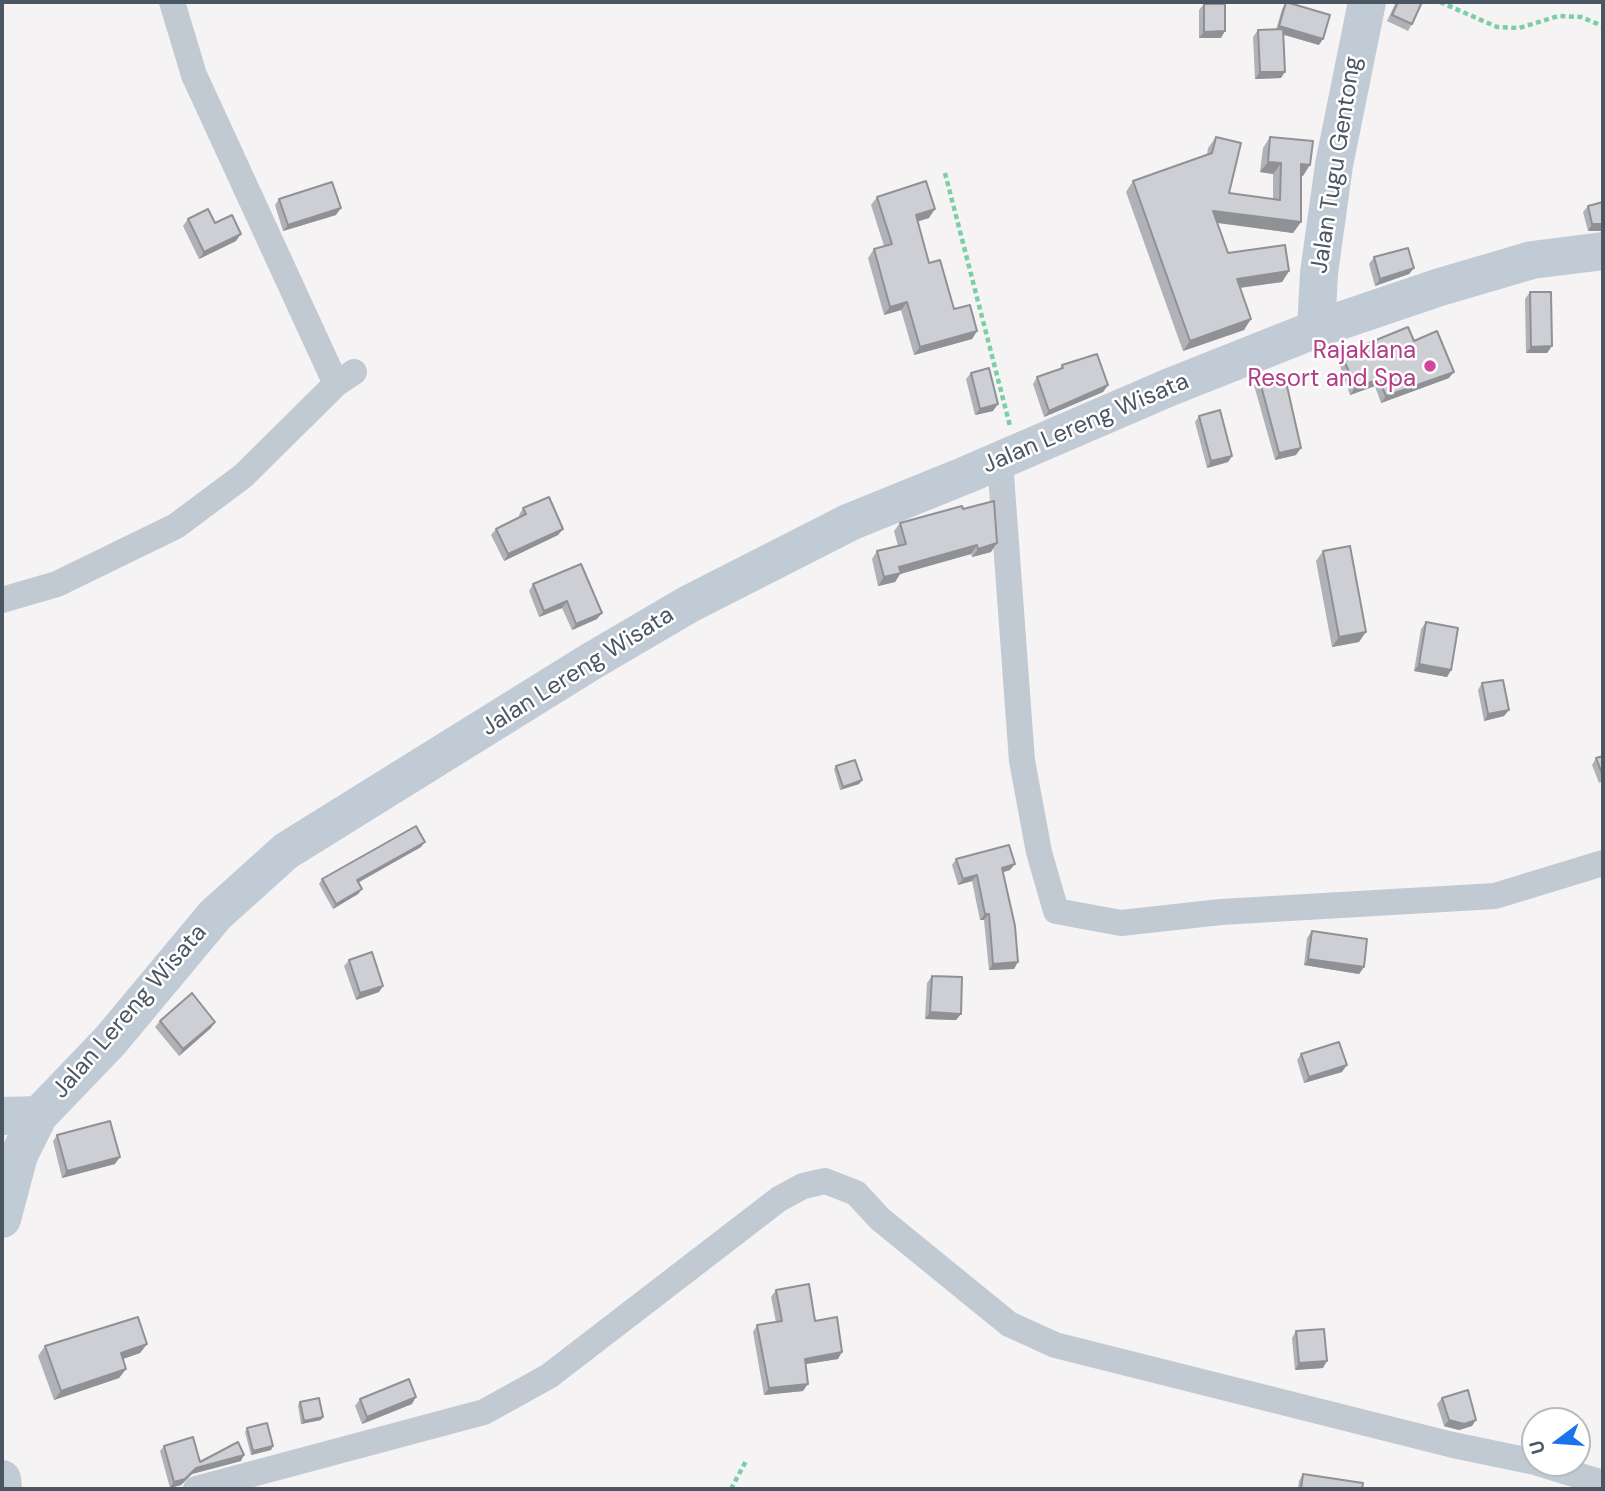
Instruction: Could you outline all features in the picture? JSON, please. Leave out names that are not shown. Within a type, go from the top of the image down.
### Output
[{"type":"main road","name":"Jalan Tugu Gentong","points":[[1316,329],[1320,272],[1334,164],[1367,2]]},
{"type":"main road","name":"Jalan Lereng Wisata","points":[[2,1219],[19,1155],[39,1115],[110,1041],[215,915],[286,851],[689,604],[850,522],[1170,387],[1316,329],[1440,287],[1532,260],[1603,251]]},
{"type":"main road","points":[[2,1116],[39,1115]]},
{"type":"main road","points":[[2,1479],[4,1489]]},
{"type":"street","points":[[2,600],[57,584],[176,526],[243,476],[345,378],[194,75],[172,2]]},
{"type":"street","points":[[1009,457],[1009,551],[1022,761],[1039,852],[1056,911],[1121,923],[1222,912],[1495,897],[1603,863]]},
{"type":"street","points":[[196,1489],[484,1412],[549,1376],[779,1199],[803,1186],[825,1181],[856,1193],[880,1219],[1009,1324],[1055,1345],[1521,1460]]},
{"type":"street","points":[[1583,1477],[1603,1483]]},
{"type":"path","points":[[1440,2],[1497,27],[1519,28],[1558,16],[1581,17],[1603,26]]},
{"type":"path","points":[[945,173],[1009,457]]},
{"type":"path","points":[[731,1489],[747,1459]]},
{"type":"building","points":[[1286,2],[1330,15],[1323,39],[1279,26]]},
{"type":"building","points":[[1398,2],[1422,2],[1412,24],[1392,15]]},
{"type":"building","points":[[1204,4],[1225,4],[1225,31],[1204,32]]},
{"type":"building","points":[[1283,29],[1285,72],[1260,72],[1258,30]]},
{"type":"building","points":[[1216,137],[1241,143],[1229,193],[1280,200],[1281,163],[1268,162],[1270,137],[1313,141],[1310,165],[1301,164],[1301,222],[1213,211],[1228,253],[1285,245],[1289,271],[1237,279],[1251,319],[1190,341],[1133,181],[1212,153]]},
{"type":"building","points":[[926,181],[935,209],[916,215],[929,263],[940,260],[954,309],[970,305],[977,331],[920,347],[907,302],[890,307],[874,249],[892,244],[877,197]]},
{"type":"building","points":[[332,182],[341,208],[288,225],[279,199]]},
{"type":"building","points":[[1603,202],[1603,224],[1592,224],[1588,206]]},
{"type":"building","points":[[208,209],[215,223],[232,215],[241,234],[204,252],[188,219]]},
{"type":"building","points":[[1408,248],[1414,268],[1380,279],[1374,257]]},
{"type":"building","points":[[1530,292],[1551,292],[1552,346],[1531,347]]},
{"type":"building","points":[[1408,327],[1414,341],[1437,331],[1454,372],[1386,396],[1379,379],[1355,388],[1342,354]]},
{"type":"building","points":[[1097,354],[1108,385],[1049,411],[1037,377],[1063,368],[1062,365]]},
{"type":"building","points":[[989,368],[998,404],[980,409],[971,373]]},
{"type":"building","points":[[1284,373],[1301,448],[1279,453],[1259,378]]},
{"type":"building","points":[[1220,410],[1232,456],[1211,461],[1199,416]]},
{"type":"building","points":[[549,497],[563,529],[508,554],[496,529],[526,514],[523,508]]},
{"type":"building","points":[[994,501],[997,543],[978,549],[977,545],[899,567],[901,573],[884,577],[877,551],[906,544],[900,523],[962,506],[963,509]]},
{"type":"building","points":[[1350,546],[1366,632],[1339,637],[1323,551]]},
{"type":"building","points":[[581,564],[602,613],[576,624],[567,601],[544,611],[533,584]]},
{"type":"building","points":[[1426,622],[1458,628],[1451,670],[1419,664]]},
{"type":"building","points":[[1503,680],[1509,710],[1488,714],[1482,683]]},
{"type":"building","points":[[1603,756],[1603,776],[1596,758]]},
{"type":"building","points":[[855,760],[862,780],[843,787],[836,766]]},
{"type":"building","points":[[416,826],[425,842],[357,880],[362,889],[336,904],[322,879]]},
{"type":"building","points":[[1009,845],[1015,864],[1002,868],[1015,926],[1018,962],[993,964],[989,914],[985,914],[977,875],[963,879],[956,859]]},
{"type":"building","points":[[1312,931],[1367,939],[1364,967],[1308,959]]},
{"type":"building","points":[[372,952],[383,986],[360,993],[349,960]]},
{"type":"building","points":[[932,976],[962,977],[961,1014],[930,1012]]},
{"type":"building","points":[[192,993],[215,1022],[183,1049],[160,1021]]},
{"type":"building","points":[[1339,1042],[1347,1065],[1309,1077],[1301,1054]]},
{"type":"building","points":[[110,1121],[120,1157],[67,1171],[57,1135]]},
{"type":"building","points":[[809,1284],[815,1321],[837,1317],[842,1352],[805,1359],[808,1384],[769,1388],[757,1325],[782,1321],[776,1290]]},
{"type":"building","points":[[138,1317],[147,1344],[121,1353],[126,1369],[61,1391],[45,1346]]},
{"type":"building","points":[[1324,1329],[1327,1361],[1299,1363],[1296,1331]]},
{"type":"building","points":[[409,1379],[416,1397],[367,1417],[360,1399]]},
{"type":"building","points":[[1468,1390],[1476,1420],[1464,1424],[1449,1420],[1442,1398]]},
{"type":"building","points":[[319,1398],[323,1417],[304,1421],[300,1402]]},
{"type":"building","points":[[267,1423],[273,1446],[253,1451],[247,1428]]},
{"type":"building","points":[[193,1437],[200,1462],[238,1442],[244,1455],[196,1468],[185,1479],[174,1482],[164,1446]]},
{"type":"building","points":[[1303,1474],[1363,1483],[1362,1489],[1301,1489]]},
{"type":"place","name":"Rajaklana Resort and Spa","points":[[1430,366]]}]
